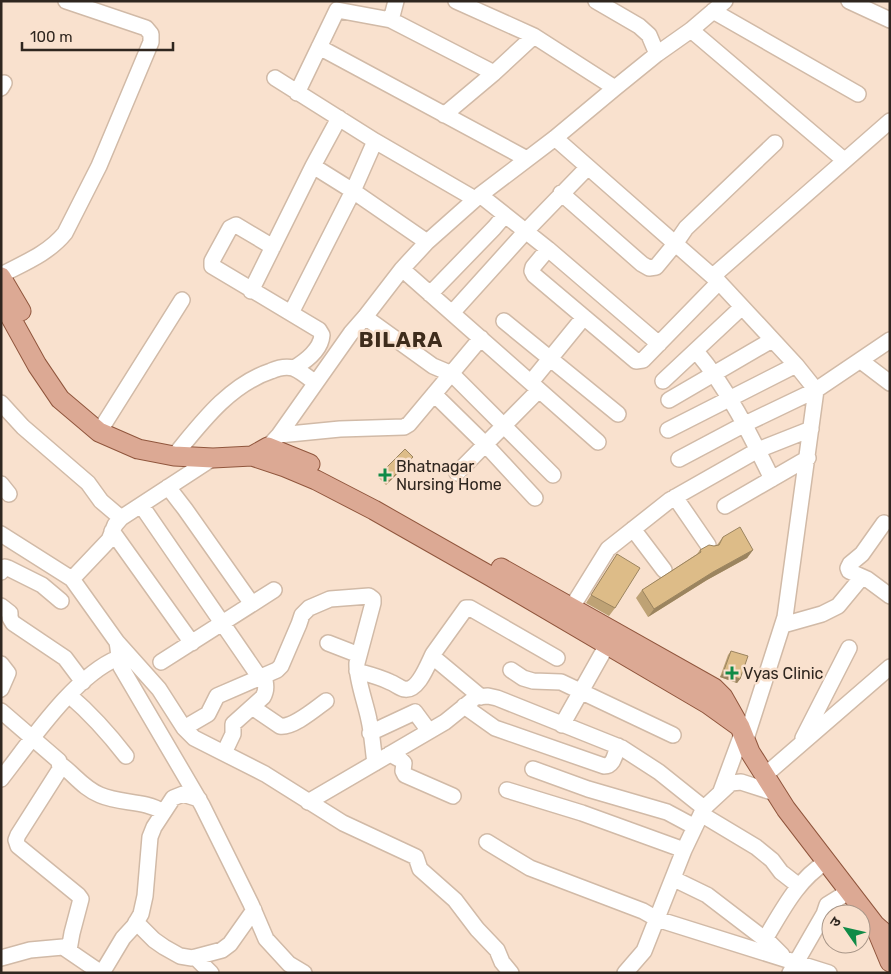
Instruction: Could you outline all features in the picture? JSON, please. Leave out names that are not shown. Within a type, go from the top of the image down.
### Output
[{"type":"main road","points":[[1,276],[92,426]]},
{"type":"main road","points":[[3,308],[60,399],[92,426],[138,449],[174,456],[213,458],[266,446],[278,449],[341,479],[714,688],[723,697],[764,776],[848,892],[875,925],[890,938]]},
{"type":"main road","points":[[266,446],[286,467],[374,510],[490,576],[708,704],[743,734]]},
{"type":"main road","points":[[875,925],[890,962]]},
{"type":"street","points":[[1,276],[48,250],[65,233],[99,166],[151,42],[151,34],[146,28],[66,1]]},
{"type":"street","points":[[391,20],[396,1]]},
{"type":"street","points":[[456,1],[534,36],[615,88]]},
{"type":"street","points":[[596,1],[639,26],[649,35],[657,54]]},
{"type":"street","points":[[849,1],[890,20]]},
{"type":"street","points":[[266,446],[351,333],[402,269],[428,242],[478,197],[556,138],[615,88],[657,54],[691,30],[719,6],[858,94]]},
{"type":"street","points":[[297,93],[337,10],[391,20],[494,73]]},
{"type":"street","points":[[691,30],[844,160]]},
{"type":"street","points":[[444,115],[534,36]]},
{"type":"street","points":[[320,47],[527,159]]},
{"type":"street","points":[[275,78],[375,142],[478,197],[505,215],[659,344]]},
{"type":"street","points":[[252,291],[312,166],[339,118]]},
{"type":"street","points":[[548,250],[533,267],[534,275],[636,361],[644,360],[716,279],[844,160],[890,121]]},
{"type":"street","points":[[556,138],[716,279],[796,365],[816,390],[796,549],[782,625],[743,734],[720,791]]},
{"type":"street","points":[[291,313],[353,191],[375,142]]},
{"type":"street","points":[[561,194],[642,264],[649,268],[656,267],[686,228],[775,143]]},
{"type":"street","points":[[312,166],[353,191],[428,242]]},
{"type":"street","points":[[452,313],[526,231],[588,167]]},
{"type":"street","points":[[430,294],[505,215]]},
{"type":"street","points":[[273,247],[236,225],[230,228],[212,260],[212,266],[319,330],[322,335],[322,341],[305,361],[294,368]]},
{"type":"street","points":[[402,269],[598,442]]},
{"type":"street","points":[[92,426],[182,300]]},
{"type":"street","points":[[663,382],[742,307]]},
{"type":"street","points":[[365,317],[433,366],[452,374],[553,474]]},
{"type":"street","points":[[457,473],[503,425],[535,386],[550,359],[584,317]]},
{"type":"street","points":[[504,321],[618,414]]},
{"type":"street","points":[[266,446],[340,428],[404,427],[452,374],[481,338]]},
{"type":"street","points":[[668,400],[772,340]]},
{"type":"street","points":[[679,459],[745,424],[816,390],[890,340]]},
{"type":"street","points":[[696,350],[715,373],[745,424],[772,479]]},
{"type":"street","points":[[861,361],[890,382]]},
{"type":"street","points":[[668,430],[796,365]]},
{"type":"street","points":[[174,456],[226,397],[256,376],[283,367],[294,368],[315,383]]},
{"type":"street","points":[[434,394],[485,444],[535,498]]},
{"type":"street","points":[[1,403],[23,427],[88,483],[101,501],[120,518]]},
{"type":"street","points":[[572,607],[608,549],[675,497],[758,450],[811,429]]},
{"type":"street","points":[[72,579],[109,540],[120,518],[213,458]]},
{"type":"street","points":[[724,506],[808,458]]},
{"type":"street","points":[[168,487],[252,604]]},
{"type":"street","points":[[675,497],[708,545]]},
{"type":"street","points":[[141,505],[262,677],[267,687],[266,693],[232,724],[233,734],[224,753]]},
{"type":"street","points":[[884,523],[862,554],[848,568],[849,572],[872,582],[890,596]]},
{"type":"street","points":[[633,529],[664,570]]},
{"type":"street","points":[[112,532],[192,643]]},
{"type":"street","points":[[1,534],[72,579],[117,642],[159,689],[184,728],[194,738],[265,774],[343,823],[416,857],[420,869],[455,900],[477,929],[497,950],[502,962],[511,973]]},
{"type":"street","points":[[1,572],[6,567],[42,586],[61,601]]},
{"type":"street","points":[[782,625],[822,614],[838,606],[862,577]]},
{"type":"street","points":[[161,662],[274,590]]},
{"type":"street","points":[[184,728],[208,714],[217,696],[272,673],[281,666],[302,615],[319,602],[330,599],[369,596],[373,603],[356,671],[360,678],[370,724],[375,763]]},
{"type":"street","points":[[1,606],[10,613],[13,624],[65,658],[83,682]]},
{"type":"street","points":[[356,671],[391,682],[405,689],[413,687],[421,679],[433,654],[466,608],[470,608],[557,658]]},
{"type":"street","points":[[117,642],[118,658],[121,667],[199,799],[254,910],[266,940],[289,964],[304,973]]},
{"type":"street","points":[[328,643],[359,655]]},
{"type":"street","points":[[562,725],[607,646]]},
{"type":"street","points":[[798,746],[849,648]]},
{"type":"street","points":[[433,654],[435,660],[481,697]]},
{"type":"street","points":[[1,779],[68,695],[107,662],[118,658]]},
{"type":"street","points":[[1,664],[8,673],[1,688]]},
{"type":"street","points":[[764,776],[890,667]]},
{"type":"street","points":[[511,670],[523,678],[533,681],[556,681],[673,735]]},
{"type":"street","points":[[68,695],[86,709],[126,756]]},
{"type":"street","points":[[308,802],[445,722],[476,697],[488,696],[618,746],[659,772],[700,816],[756,847],[799,886]]},
{"type":"street","points":[[252,707],[280,726],[285,727],[326,701]]},
{"type":"street","points":[[464,706],[495,728],[604,766],[611,764],[618,746]]},
{"type":"street","points":[[1,711],[59,761],[82,785],[110,799],[153,806],[163,812]]},
{"type":"street","points":[[370,733],[415,712],[430,731]]},
{"type":"street","points":[[390,754],[404,763],[403,771],[405,775],[453,796]]},
{"type":"street","points":[[60,764],[60,769],[16,840],[18,846],[81,899],[69,950]]},
{"type":"street","points":[[533,769],[588,789],[666,812],[700,816]]},
{"type":"street","points":[[624,973],[644,951],[684,850],[700,816],[720,791],[731,783],[741,782],[776,793]]},
{"type":"street","points":[[507,790],[582,813],[684,850]]},
{"type":"street","points":[[1,958],[30,950],[63,947],[101,973],[141,914],[150,837],[163,812],[173,798],[178,795],[183,794],[199,799]]},
{"type":"street","points":[[487,842],[530,868],[643,911],[657,919],[790,964],[829,973]]},
{"type":"street","points":[[765,939],[799,886],[810,873],[826,862]]},
{"type":"street","points":[[674,879],[708,895],[765,939],[790,964]]},
{"type":"street","points":[[790,964],[824,914],[827,905],[848,892]]},
{"type":"street","points":[[136,922],[164,947],[180,956],[192,958],[222,950],[230,944],[254,910]]},
{"type":"street","points":[[195,957],[211,973]]},
{"type":"building","points":[[405,449],[413,457],[389,481],[381,473]]},
{"type":"building","points":[[740,527],[753,550],[713,572],[654,609],[642,590],[701,552],[700,550],[709,545],[719,545],[723,537]]},
{"type":"building","points":[[617,554],[640,568],[615,608],[591,595]]},
{"type":"building","points":[[731,651],[748,656],[740,679],[723,673]]},
{"type":"place","name":"Bhatnagar Nursing Home","points":[[385,475]]},
{"type":"place","name":"Vyas Clinic","points":[[732,673]]},
{"type":"district","name":"BILARA","points":[[401,340]]}]
